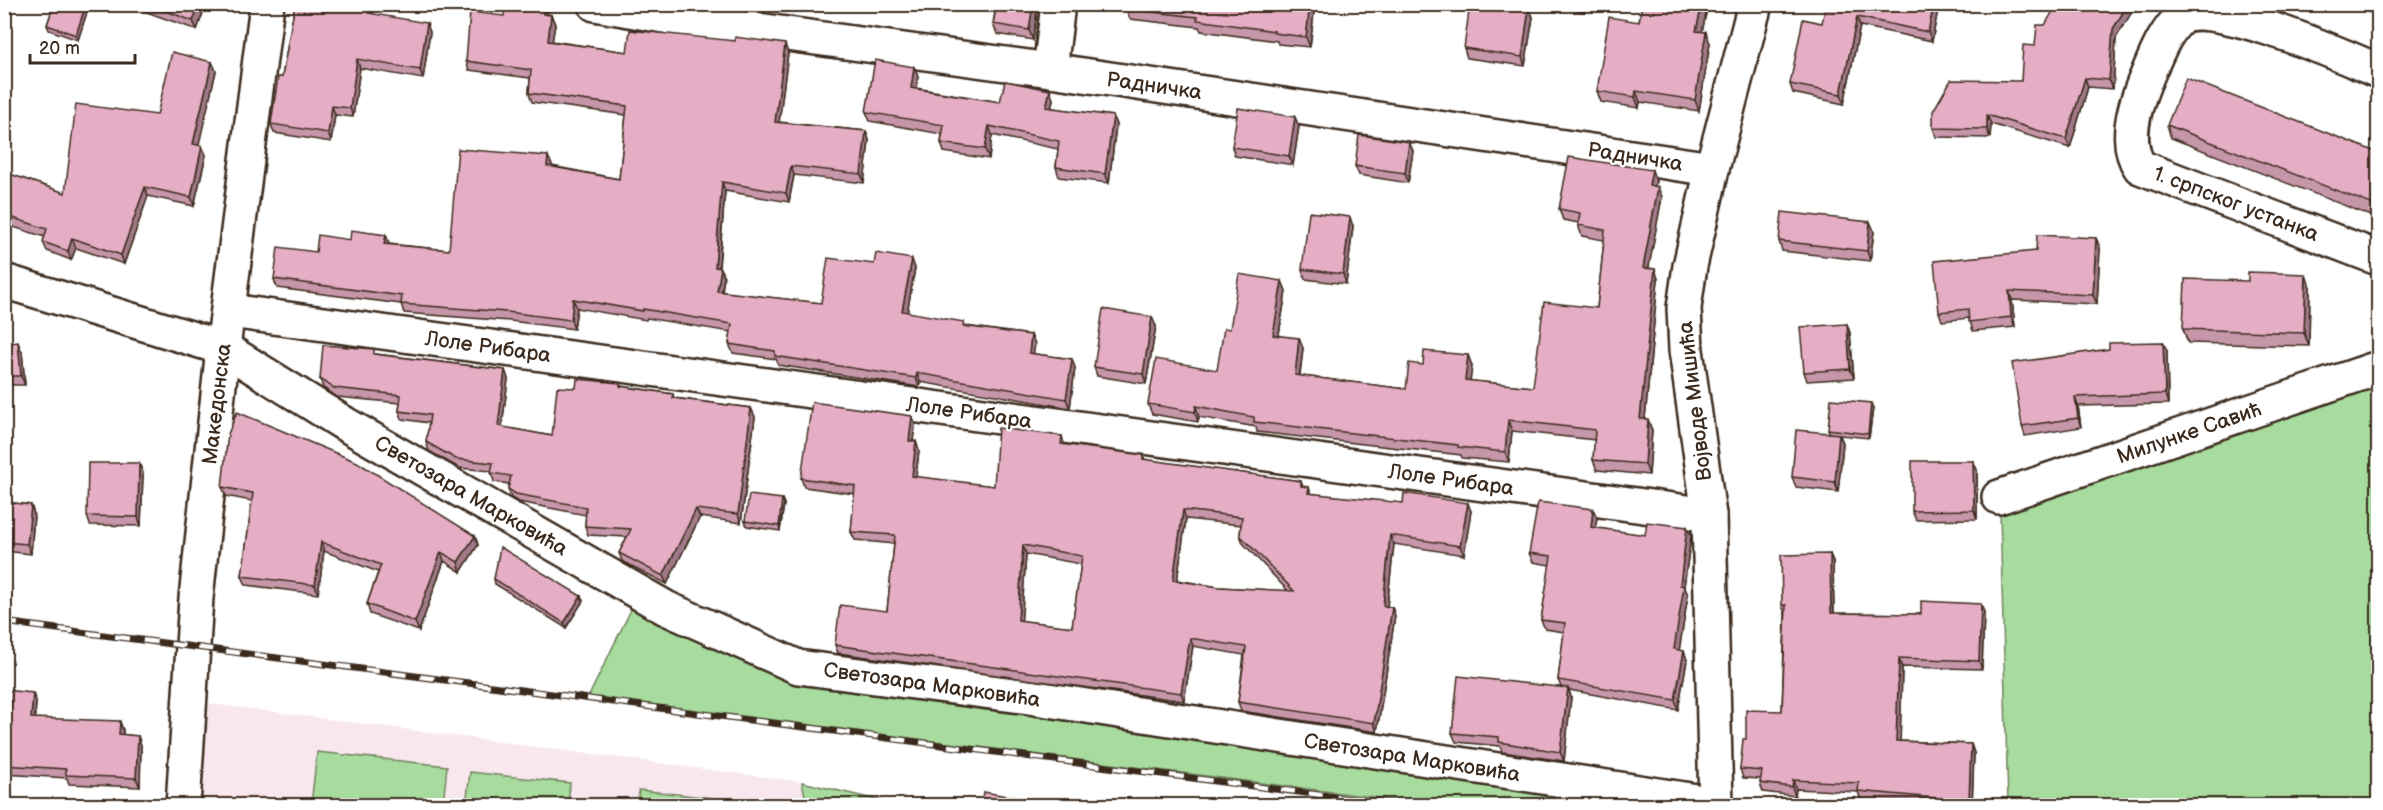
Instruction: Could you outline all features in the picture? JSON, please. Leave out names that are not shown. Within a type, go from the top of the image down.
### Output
[{"type":"street","name":"Македонска","points":[[183,806],[196,598],[223,348],[230,311],[267,4]]},
{"type":"street","name":"Радничка","points":[[595,4],[694,13],[1050,70],[1712,169]]},
{"type":"street","points":[[1050,70],[1058,4]]},
{"type":"street","name":"Војводе Мишића","points":[[1716,805],[1709,515],[1686,350],[1684,308],[1690,266],[1712,169],[1755,4]]},
{"type":"street","name":"1. српског устанка","points":[[2379,71],[2253,19],[2212,11],[2185,15],[2172,28],[2157,54],[2138,98],[2132,130],[2134,158],[2140,167],[2379,258]]},
{"type":"street","name":"Светозара Марковића","points":[[4,281],[223,348],[345,424],[666,608],[798,667],[1029,697],[1716,805]]},
{"type":"street","name":"Лоле Рибара","points":[[230,311],[1709,515]]},
{"type":"street","name":"Милунке Савић","points":[[1999,497],[2379,368]]},
{"type":"shaded area","points":[[190,701],[802,782],[807,805],[183,806]]},
{"type":"green space","points":[[2378,373],[2378,805],[2008,805],[2000,512]]},
{"type":"green space","points":[[644,583],[814,667],[1716,805],[1436,805],[588,698]]},
{"type":"green space","points":[[317,752],[447,766],[443,805],[311,805]]},
{"type":"green space","points":[[470,772],[570,783],[568,805],[466,805]]},
{"type":"green space","points":[[802,782],[898,805],[807,805]]},
{"type":"green space","points":[[639,790],[740,801],[740,805],[637,805]]},
{"type":"building","points":[[54,4],[86,4],[76,35],[47,25]]},
{"type":"building","points":[[147,4],[199,4],[193,21]]},
{"type":"building","points":[[295,4],[369,4],[368,13],[427,23],[420,70],[357,59],[350,108],[332,106],[328,133],[271,124],[278,77],[282,77]]},
{"type":"building","points":[[505,4],[545,4],[543,14],[551,15],[548,41],[627,52],[630,30],[735,41],[735,37],[785,44],[775,122],[866,131],[861,174],[791,166],[786,193],[722,182],[715,267],[721,268],[717,291],[821,303],[828,258],[874,264],[876,253],[912,259],[902,311],[964,322],[963,326],[1031,335],[1029,353],[1072,359],[1066,399],[917,373],[916,378],[775,356],[775,351],[729,344],[732,324],[643,309],[643,311],[573,299],[571,320],[507,312],[401,304],[402,296],[274,279],[278,247],[316,252],[318,235],[350,240],[351,230],[386,235],[384,244],[449,250],[458,149],[548,156],[547,166],[619,179],[627,106],[529,93],[531,70],[466,61],[470,12],[504,16]]},
{"type":"building","points":[[997,4],[1033,4],[1029,30],[993,24]]},
{"type":"building","points":[[1127,4],[1310,4],[1306,37],[1197,20],[1198,17],[1126,9]]},
{"type":"building","points":[[1470,4],[1506,4],[1529,8],[1522,57],[1464,48]]},
{"type":"building","points":[[1642,4],[1702,4],[1696,31],[1706,32],[1695,100],[1636,91],[1635,97],[1597,91],[1609,17],[1639,22]]},
{"type":"building","points":[[1826,4],[1934,4],[1928,32],[1857,17],[1841,94],[1790,84],[1803,19],[1822,23]]},
{"type":"building","points":[[2057,4],[2128,4],[2113,29],[2109,80],[2085,78],[2066,139],[1987,115],[1987,129],[1933,128],[1933,111],[1951,80],[2021,81],[2023,45],[2035,46],[2037,25],[2045,25]]},
{"type":"building","points":[[172,52],[212,62],[193,144],[202,146],[191,197],[145,187],[121,255],[72,238],[68,251],[43,242],[47,229],[4,215],[4,172],[65,193],[76,104],[157,115]]},
{"type":"building","points":[[875,60],[914,67],[911,88],[1000,102],[1005,81],[1050,90],[1046,107],[1113,116],[1105,174],[1056,167],[1059,141],[989,126],[985,149],[941,143],[944,125],[866,112]]},
{"type":"building","points":[[2186,78],[2379,153],[2379,207],[2167,125]]},
{"type":"building","points":[[1238,108],[1295,117],[1289,156],[1232,147]]},
{"type":"building","points":[[1359,135],[1409,142],[1405,173],[1355,166]]},
{"type":"building","points":[[1569,157],[1652,170],[1649,185],[1658,187],[1643,268],[1655,269],[1640,419],[1648,419],[1645,464],[1593,460],[1595,430],[1508,420],[1505,452],[1254,422],[1254,417],[1196,406],[1195,412],[1148,404],[1156,359],[1217,370],[1224,328],[1230,329],[1239,274],[1282,281],[1273,335],[1299,338],[1295,375],[1406,389],[1409,363],[1423,365],[1424,351],[1468,355],[1465,380],[1533,387],[1544,302],[1597,308],[1605,230],[1578,225],[1580,213],[1559,209]]},
{"type":"building","points":[[1309,212],[1350,217],[1343,274],[1302,269]]},
{"type":"building","points":[[1782,212],[1870,222],[1867,251],[1779,241]]},
{"type":"building","points":[[2037,235],[2096,238],[2093,295],[2009,291],[2011,317],[1969,322],[1968,309],[1939,312],[1934,261],[2036,251]]},
{"type":"building","points":[[2248,272],[2306,274],[2304,333],[2183,329],[2185,279],[2248,281]]},
{"type":"building","points":[[1103,309],[1152,317],[1143,374],[1094,367]]},
{"type":"building","points":[[1847,324],[1850,369],[1804,372],[1800,327]]},
{"type":"building","points":[[18,342],[21,376],[4,376],[4,344]]},
{"type":"building","points":[[2163,342],[2165,394],[2075,397],[2078,418],[2022,426],[2012,363],[2109,349],[2109,343]]},
{"type":"building","points":[[323,345],[374,349],[374,354],[505,370],[498,426],[552,436],[557,387],[576,388],[577,379],[620,383],[620,386],[673,394],[673,398],[751,408],[738,514],[696,509],[663,576],[619,553],[631,529],[585,526],[586,507],[516,494],[508,489],[511,476],[491,473],[493,463],[456,459],[426,442],[430,415],[399,411],[401,395],[334,388],[320,379]]},
{"type":"building","points":[[1831,399],[1871,403],[1868,434],[1828,429]]},
{"type":"building","points":[[812,402],[912,416],[909,441],[916,441],[912,476],[994,486],[998,428],[1062,436],[1061,444],[1143,455],[1143,459],[1301,481],[1301,486],[1309,487],[1308,493],[1403,503],[1404,493],[1468,503],[1460,546],[1390,535],[1383,606],[1392,607],[1374,723],[1238,702],[1246,647],[1190,638],[1181,693],[835,645],[840,605],[887,611],[895,535],[851,532],[855,486],[801,478]],"holes":[[[1183,510],[1242,517],[1240,535],[1294,591],[1219,587],[1173,580]],[[1023,545],[1082,556],[1072,627],[1018,620]]]},
{"type":"building","points":[[237,412],[357,462],[475,536],[458,562],[441,552],[415,622],[367,604],[381,565],[321,542],[315,585],[242,576],[253,493],[222,487],[228,434]]},
{"type":"building","points":[[1796,430],[1839,434],[1835,482],[1792,477]]},
{"type":"building","points":[[1912,461],[1973,461],[1974,510],[1912,511]]},
{"type":"building","points":[[88,463],[139,463],[138,517],[87,516]]},
{"type":"building","points":[[749,495],[782,499],[779,526],[745,521]]},
{"type":"building","points":[[4,502],[31,505],[27,544],[4,542]]},
{"type":"building","points":[[1538,502],[1593,509],[1591,527],[1645,535],[1647,522],[1687,527],[1680,585],[1684,586],[1674,649],[1684,651],[1675,700],[1558,680],[1565,623],[1541,620],[1551,556],[1529,553]]},
{"type":"building","points":[[500,547],[581,596],[564,623],[494,579]]},
{"type":"building","points":[[1830,554],[1831,613],[1921,614],[1921,601],[1981,604],[1979,661],[1899,658],[1896,741],[1971,744],[1969,801],[1858,791],[1859,783],[1793,780],[1792,787],[1760,783],[1762,771],[1740,769],[1743,739],[1746,739],[1746,710],[1782,711],[1786,605],[1782,605],[1781,555]]},
{"type":"building","points":[[1458,676],[1568,688],[1560,752],[1499,742],[1499,737],[1452,733]]},
{"type":"building","points":[[4,690],[33,693],[31,718],[120,721],[119,734],[138,736],[136,778],[66,775],[66,769],[4,765]]},
{"type":"building","points":[[984,792],[1024,799],[1038,806],[982,806]]},
{"type":"building","points":[[293,803],[311,806],[292,806]]},
{"type":"railway","points":[[4,622],[1405,806]]}]
